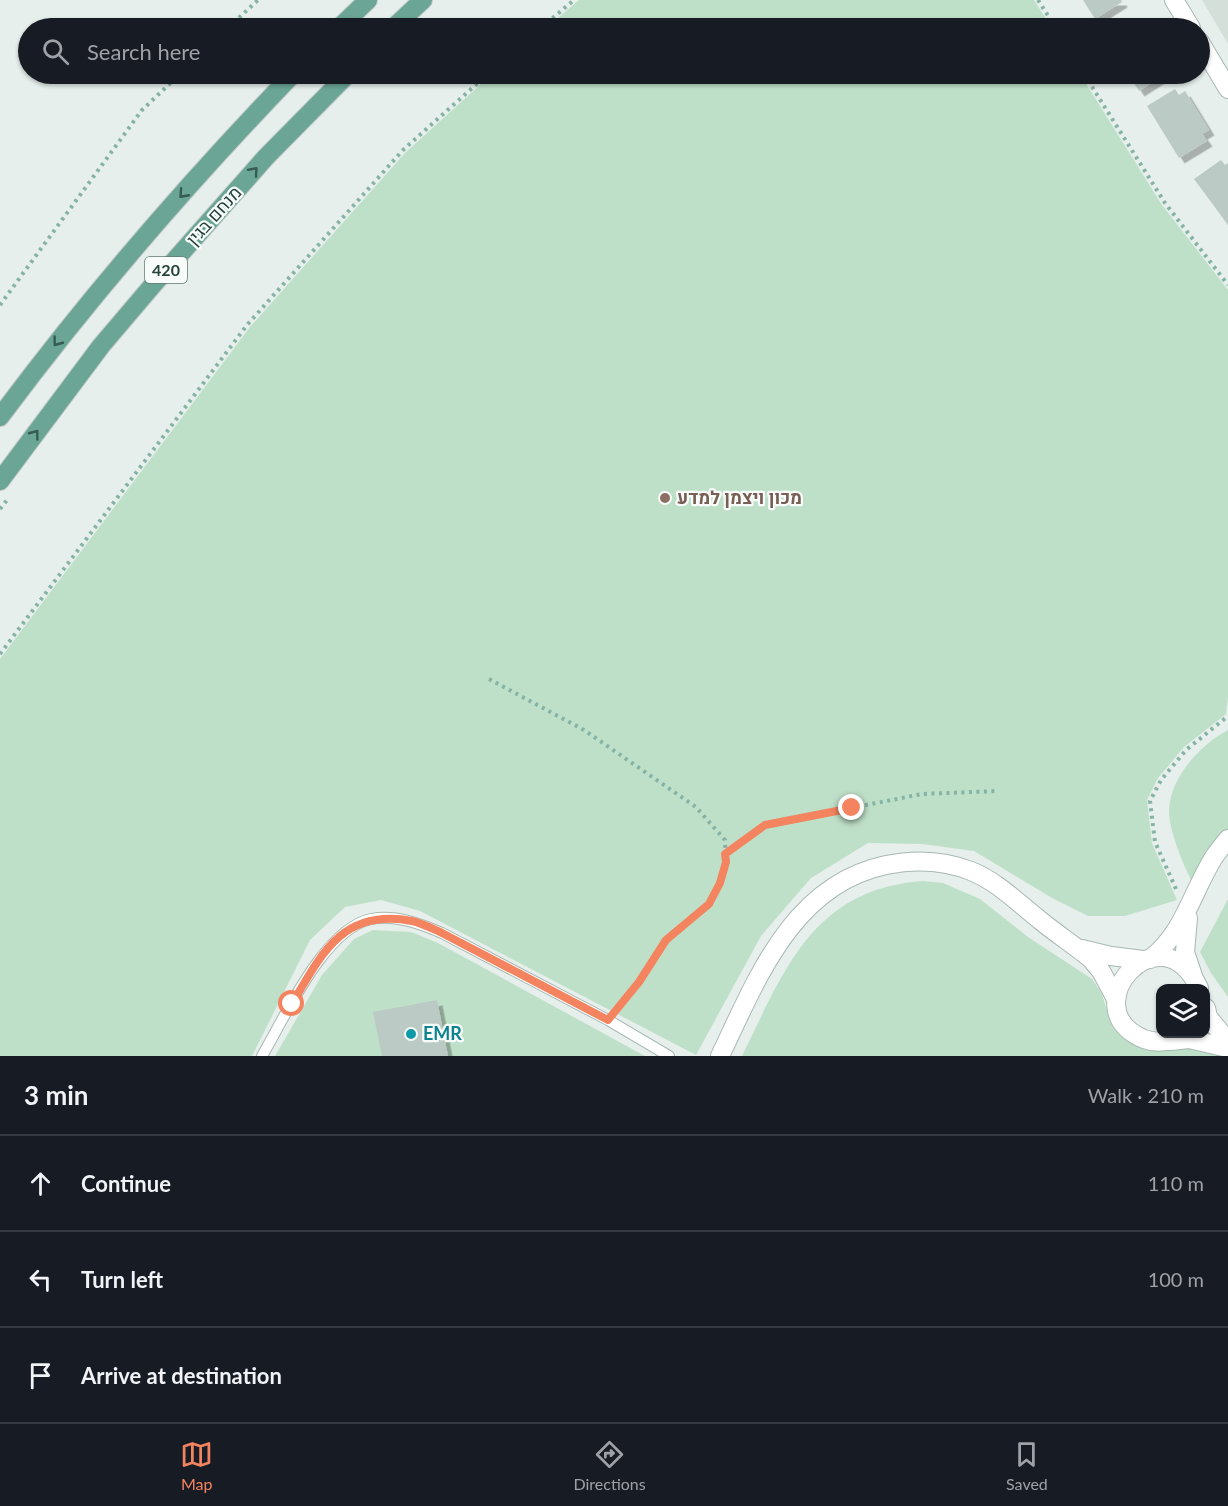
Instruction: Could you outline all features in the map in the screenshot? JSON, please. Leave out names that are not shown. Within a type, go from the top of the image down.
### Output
[{"type":"main road","points":[[349,18],[368,0]]},
{"type":"main road","points":[[404,18],[423,0]]},
{"type":"main road","name":"420","points":[[0,417],[72,322],[123,261],[239,130],[284,84]]},
{"type":"main road","name":"מנחם בגין","points":[[0,481],[101,346],[152,286],[266,157],[338,84]]},
{"type":"street","points":[[1174,0],[1185,18]]},
{"type":"street","points":[[1210,59],[1228,89]]},
{"type":"street","points":[[1116,999],[1122,979],[1131,968],[1164,949],[1174,935],[1214,857],[1228,839]]},
{"type":"street","points":[[720,1056],[768,959],[793,923],[813,902],[853,875],[900,862],[923,860],[948,863],[991,881],[1092,959],[1116,999],[1118,1013],[1136,1036],[1149,1041],[1163,1042],[1189,1039],[1228,1048]]},
{"type":"street","points":[[1189,908],[1185,952],[1196,982]]},
{"type":"street","points":[[1077,948],[1111,956],[1172,960],[1183,965],[1196,982]]},
{"type":"street","points":[[1210,1019],[1228,1041]]},
{"type":"street","points":[[1163,1042],[1177,1038]]},
{"type":"lane","points":[[262,1056],[312,969],[347,929],[371,919],[414,921],[442,933],[608,1020],[669,1056]]},
{"type":"path","points":[[239,18],[258,0]]},
{"type":"path","points":[[553,18],[574,0]]},
{"type":"path","points":[[1038,0],[1050,18]]},
{"type":"path","points":[[0,305],[142,110],[169,84]]},
{"type":"path","points":[[0,654],[247,325],[403,150],[477,84]]},
{"type":"path","points":[[1090,84],[1165,203],[1228,285]]},
{"type":"path","points":[[489,679],[584,730],[696,807],[725,840],[726,862],[720,883],[709,904],[666,940],[639,982],[608,1020]]},
{"type":"path","points":[[1189,908],[1155,842],[1150,801],[1161,780],[1186,750],[1228,716]]},
{"type":"path","points":[[725,854],[765,825],[922,794],[997,791]]},
{"type":"shaded area","points":[[1202,0],[1228,0],[1228,44]]},
{"type":"green space","points":[[579,0],[1034,0],[1046,18],[558,18]]},
{"type":"green space","name":"מכון ויצמן למדע","points":[[481,84],[1086,84],[1162,205],[1228,290],[1228,697],[1226,714],[1184,747],[1158,778],[1147,800],[1152,843],[1177,900],[1125,916],[1088,916],[1052,898],[974,851],[922,844],[868,843],[811,878],[761,936],[696,1055],[420,911],[381,900],[345,907],[310,940],[252,1056],[0,1056],[0,659],[250,327],[405,153]]},
{"type":"green space","points":[[1228,730],[1228,830],[1205,855],[1192,882],[1171,828],[1169,811],[1171,798],[1188,763],[1207,744]]},
{"type":"green space","points":[[923,881],[943,883],[980,899],[1028,937],[1092,979],[1102,994],[1107,1011],[1122,1034],[1146,1050],[1188,1047],[1228,1056],[742,1056],[789,965],[807,939],[829,917],[854,899],[885,887]]},
{"type":"green space","points":[[1228,899],[1228,997],[1200,952]]},
{"type":"green space","points":[[373,930],[411,932],[438,943],[645,1056],[275,1056],[322,975],[354,939]]},
{"type":"building","points":[[1083,0],[1121,0],[1122,2],[1094,18]]},
{"type":"building","points":[[1134,84],[1150,84],[1139,91]]},
{"type":"building","points":[[1175,89],[1179,95],[1185,91],[1209,130],[1202,134],[1207,141],[1179,158],[1147,106]]},
{"type":"building","points":[[1221,160],[1225,165],[1228,163],[1228,225],[1194,179]]},
{"type":"building","name":"EMR","points":[[437,1000],[448,1056],[382,1056],[373,1012]]},
{"type":"place","name":"מכון ויצמן למדע","points":[[665,498]]},
{"type":"place","name":"EMR","points":[[411,1034]]},
{"type":"route","points":[[292,1004],[312,969],[347,929],[371,919],[395,919],[414,921],[442,933],[608,1020],[639,982],[666,940],[709,904],[720,883],[726,862],[725,854],[765,825],[852,808]]}]
